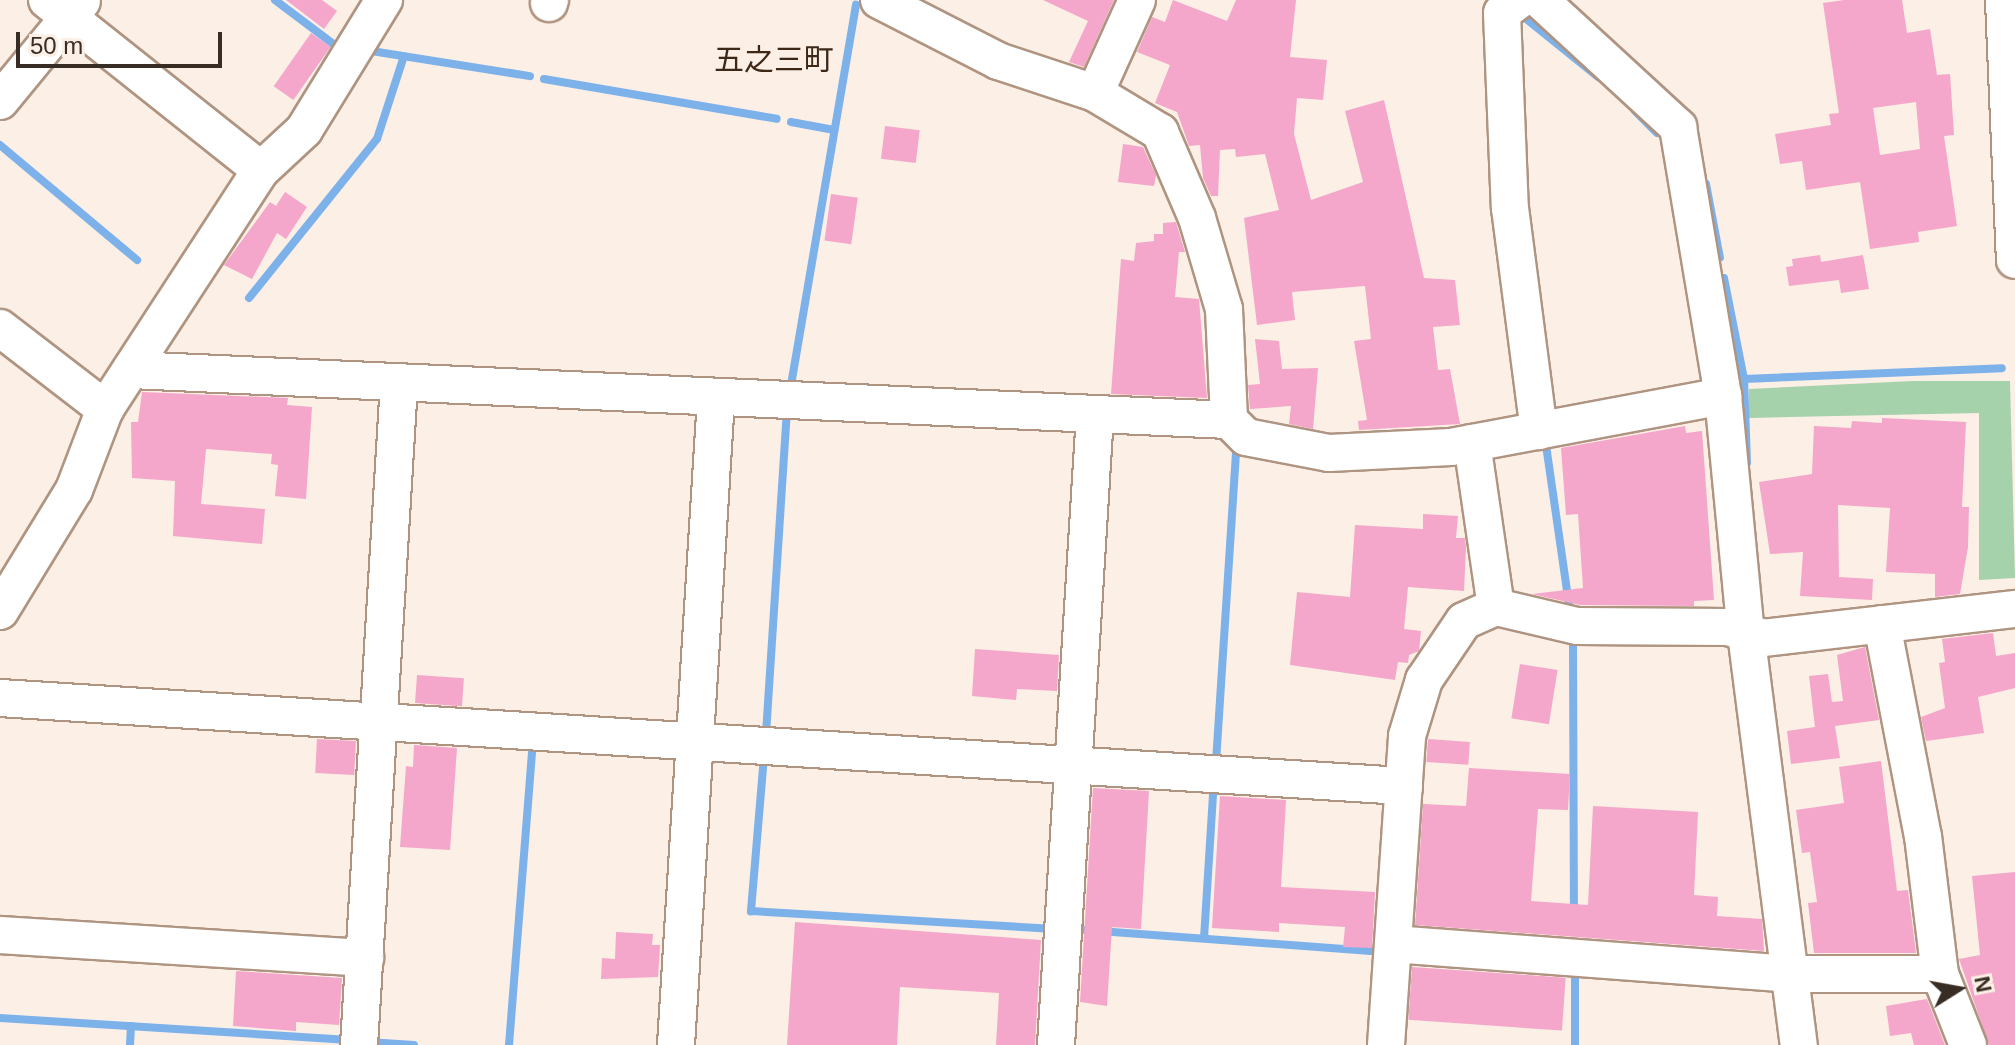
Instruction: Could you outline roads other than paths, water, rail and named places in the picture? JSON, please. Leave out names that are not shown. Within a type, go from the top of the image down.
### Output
[{"type":"street","points":[[0,611],[74,490],[105,409],[261,170],[304,130],[384,0]]},
{"type":"street","points":[[879,0],[998,61],[1095,93],[1160,132],[1197,218],[1224,309],[1229,420],[1246,437],[1329,453],[1472,443],[1723,396]]},
{"type":"street","points":[[1095,93],[1137,0]]},
{"type":"street","points":[[1540,0],[1678,127],[1723,396],[1746,633],[1799,1045]]},
{"type":"street","points":[[2004,0],[2015,260]]},
{"type":"street","points":[[1513,4],[1510,208],[1539,431]]},
{"type":"street","points":[[0,101],[66,7],[261,170]]},
{"type":"street","points":[[0,328],[105,409]]},
{"type":"street","points":[[131,370],[1229,420]]},
{"type":"street","points":[[359,1045],[399,383]]},
{"type":"street","points":[[676,1045],[716,398]]},
{"type":"street","points":[[1056,1045],[1095,414]]},
{"type":"street","points":[[1472,443],[1496,607]]},
{"type":"street","points":[[1386,1045],[1407,736],[1424,680],[1464,621],[1496,607],[1577,626],[1728,627],[1763,638],[2015,609]]},
{"type":"street","points":[[1882,624],[1923,836],[1940,974],[1968,1045]]},
{"type":"street","points":[[0,698],[695,738],[1404,786]]},
{"type":"street","points":[[0,935],[365,958]]},
{"type":"street","points":[[1393,944],[1790,974],[1940,974]]},
{"type":"waterway","points":[[275,0],[336,46]]},
{"type":"waterway","points":[[790,391],[856,5]]},
{"type":"waterway","points":[[1519,13],[1598,77]]},
{"type":"waterway","points":[[365,50],[530,76]]},
{"type":"waterway","points":[[249,298],[377,139],[404,56]]},
{"type":"waterway","points":[[544,79],[777,119]]},
{"type":"waterway","points":[[1635,111],[1657,133]]},
{"type":"waterway","points":[[791,122],[834,130]]},
{"type":"waterway","points":[[0,145],[137,260]]},
{"type":"waterway","points":[[1706,184],[1720,258]]},
{"type":"waterway","points":[[1724,278],[1744,379]]},
{"type":"waterway","points":[[1747,463],[1744,379],[2002,368]]},
{"type":"waterway","points":[[761,734],[766,734],[787,412]]},
{"type":"waterway","points":[[1546,445],[1570,612]]},
{"type":"waterway","points":[[1216,762],[1236,454]]},
{"type":"waterway","points":[[1573,643],[1574,914]]},
{"type":"waterway","points":[[509,1045],[533,743]]},
{"type":"waterway","points":[[764,756],[751,911],[1050,929]]},
{"type":"waterway","points":[[1204,938],[1214,781]]},
{"type":"waterway","points":[[1072,929],[1374,951]]},
{"type":"waterway","points":[[1575,973],[1575,1045]]},
{"type":"waterway","points":[[0,1018],[349,1040]]},
{"type":"waterway","points":[[130,1045],[131,1026]]},
{"type":"waterway","points":[[368,1042],[414,1045]]},
{"type":"district","name":"五之三町","points":[[774,60]]}]
